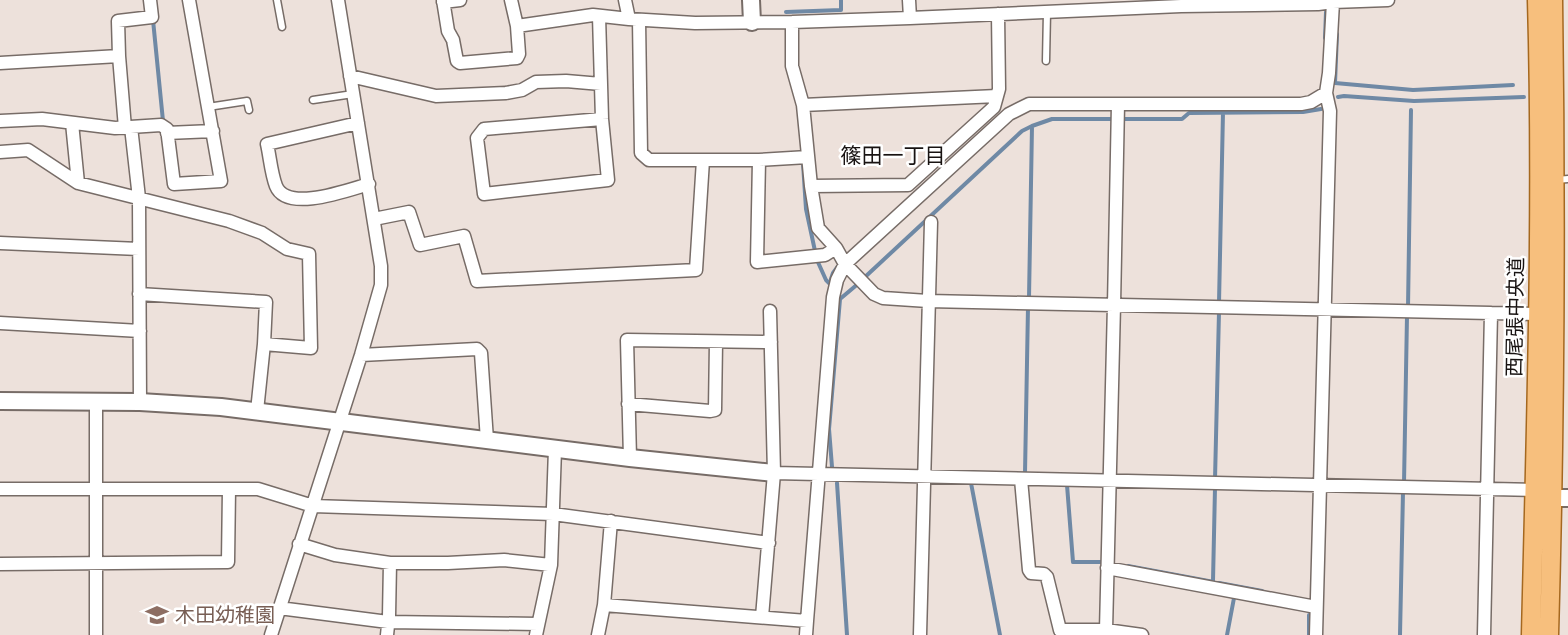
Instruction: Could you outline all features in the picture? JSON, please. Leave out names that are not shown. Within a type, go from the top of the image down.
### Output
[{"type":"main road","name":"西尾張中央道","points":[[1537,0],[1539,90],[1553,316],[1560,498],[1549,635]]},
{"type":"main road","name":"西尾張中央道","points":[[1531,635],[1534,494],[1553,316],[1562,179],[1553,0]]},
{"type":"street","points":[[140,402],[139,198],[119,56],[118,21],[152,17],[150,0]]},
{"type":"street","points":[[0,121],[42,119],[100,127],[128,128],[161,125],[167,129],[174,184],[221,181],[189,0]]},
{"type":"street","points":[[271,635],[362,355],[381,285],[381,266],[369,184],[338,0]]},
{"type":"street","points":[[460,0],[443,1],[448,31],[453,40],[457,61],[460,63],[517,58],[519,54],[517,26],[512,0]]},
{"type":"street","points":[[624,0],[634,19],[641,153],[649,160],[759,160],[808,157]]},
{"type":"street","points":[[751,0],[752,22]]},
{"type":"street","points":[[909,0],[910,18]]},
{"type":"street","points":[[517,26],[593,15],[696,23],[792,22],[1047,12],[1181,3],[1318,4],[1388,0]]},
{"type":"street","points":[[1316,635],[1330,111],[1326,93],[1333,2]]},
{"type":"street","points":[[811,186],[908,185],[994,107],[999,89],[998,14]]},
{"type":"street","points":[[599,16],[602,119],[608,180],[484,194],[477,138],[484,129],[602,119]]},
{"type":"street","points":[[792,22],[792,66],[803,105],[811,186],[818,228],[836,248],[845,264],[874,294],[883,298],[1553,316]]},
{"type":"street","points":[[0,63],[119,56]]},
{"type":"street","points":[[350,76],[436,96],[506,93],[522,90],[536,82],[566,81],[601,84]]},
{"type":"street","points":[[806,635],[833,297],[837,280],[845,264],[1016,110],[1029,104],[1301,104],[1311,102],[1326,93]]},
{"type":"street","points":[[803,105],[997,96]]},
{"type":"street","points":[[1106,630],[1118,104]]},
{"type":"street","points":[[72,123],[78,183]]},
{"type":"street","points":[[358,123],[267,144],[277,188],[288,197],[312,199],[369,184]]},
{"type":"street","points":[[167,133],[213,131]]},
{"type":"street","points":[[0,152],[28,150],[78,183],[229,221],[262,233],[287,249],[309,254],[311,348],[264,344]]},
{"type":"street","points":[[374,219],[409,212],[420,244],[464,236],[477,281],[696,270],[703,160]]},
{"type":"street","points":[[759,160],[757,261],[825,255],[836,248]]},
{"type":"street","points":[[920,635],[931,222]]},
{"type":"street","points":[[0,243],[139,249]]},
{"type":"street","points":[[140,294],[266,302],[257,411]]},
{"type":"street","points":[[762,617],[774,472],[770,310]]},
{"type":"street","points":[[1484,635],[1491,313]]},
{"type":"street","points":[[0,323],[140,331]]},
{"type":"street","points":[[630,458],[627,340],[771,342]]},
{"type":"street","points":[[628,404],[715,410],[716,342]]},
{"type":"street","points":[[362,355],[477,349],[481,353],[487,440]]},
{"type":"street","points":[[0,401],[140,402],[221,407],[630,458],[774,472],[1487,489],[1560,498]]},
{"type":"street","points":[[96,402],[96,635]]},
{"type":"street","points":[[279,608],[388,629],[537,630],[551,566],[555,449]]},
{"type":"street","points":[[1021,478],[1029,570],[1031,573],[1044,574],[1047,577],[1060,630],[1085,632],[1106,630],[1142,635]]},
{"type":"street","points":[[0,489],[258,489],[313,506],[553,514],[769,543]]},
{"type":"street","points":[[0,564],[228,562],[229,489]]},
{"type":"street","points":[[598,635],[604,605],[611,521]]},
{"type":"street","points":[[299,544],[335,555],[390,563],[504,560],[551,566]]},
{"type":"street","points":[[388,629],[390,563]]},
{"type":"street","points":[[1107,568],[1316,607]]},
{"type":"street","points":[[604,605],[807,621]]},
{"type":"lane","points":[[277,0],[282,27]]},
{"type":"lane","points":[[1046,61],[1047,12]]},
{"type":"lane","points":[[313,100],[353,94]]},
{"type":"lane","points":[[208,107],[247,101],[249,110]]},
{"type":"waterway","points":[[786,12],[841,10],[841,0]]},
{"type":"waterway","points":[[1325,38],[1326,12]]},
{"type":"waterway","points":[[153,20],[163,121]]},
{"type":"waterway","points":[[1337,34],[1335,83],[1413,90],[1513,85]]},
{"type":"waterway","points":[[1338,97],[1414,101],[1524,97]]},
{"type":"waterway","points":[[1121,119],[1182,119],[1189,113],[1303,112],[1321,109]]},
{"type":"waterway","points":[[1408,308],[1411,110]]},
{"type":"waterway","points":[[1219,303],[1223,112]]},
{"type":"waterway","points":[[1029,298],[1032,126],[1052,119],[1113,119]]},
{"type":"waterway","points":[[865,277],[1022,131],[1032,126]]},
{"type":"waterway","points":[[803,163],[806,209],[815,251]]},
{"type":"waterway","points":[[817,260],[830,284]]},
{"type":"waterway","points":[[831,279],[839,265]]},
{"type":"waterway","points":[[832,467],[829,429],[840,299],[859,283]]},
{"type":"waterway","points":[[1025,473],[1028,307]]},
{"type":"waterway","points":[[1215,479],[1219,312]]},
{"type":"waterway","points":[[1404,483],[1407,316],[1410,316]]},
{"type":"waterway","points":[[837,483],[847,635]]},
{"type":"waterway","points":[[975,483],[971,483],[1000,635]]},
{"type":"waterway","points":[[1062,485],[1067,485],[1073,562],[1102,562]]},
{"type":"waterway","points":[[1213,581],[1215,488]]},
{"type":"waterway","points":[[1400,635],[1403,492]]},
{"type":"waterway","points":[[1128,566],[1262,591]]},
{"type":"waterway","points":[[1227,635],[1234,598]]},
{"type":"waterway","points":[[1309,615],[1309,635]]},
{"type":"place","name":"木田幼稚園","points":[[157,615]]},
{"type":"district","name":"篠田一丁目","points":[[893,156]]}]
